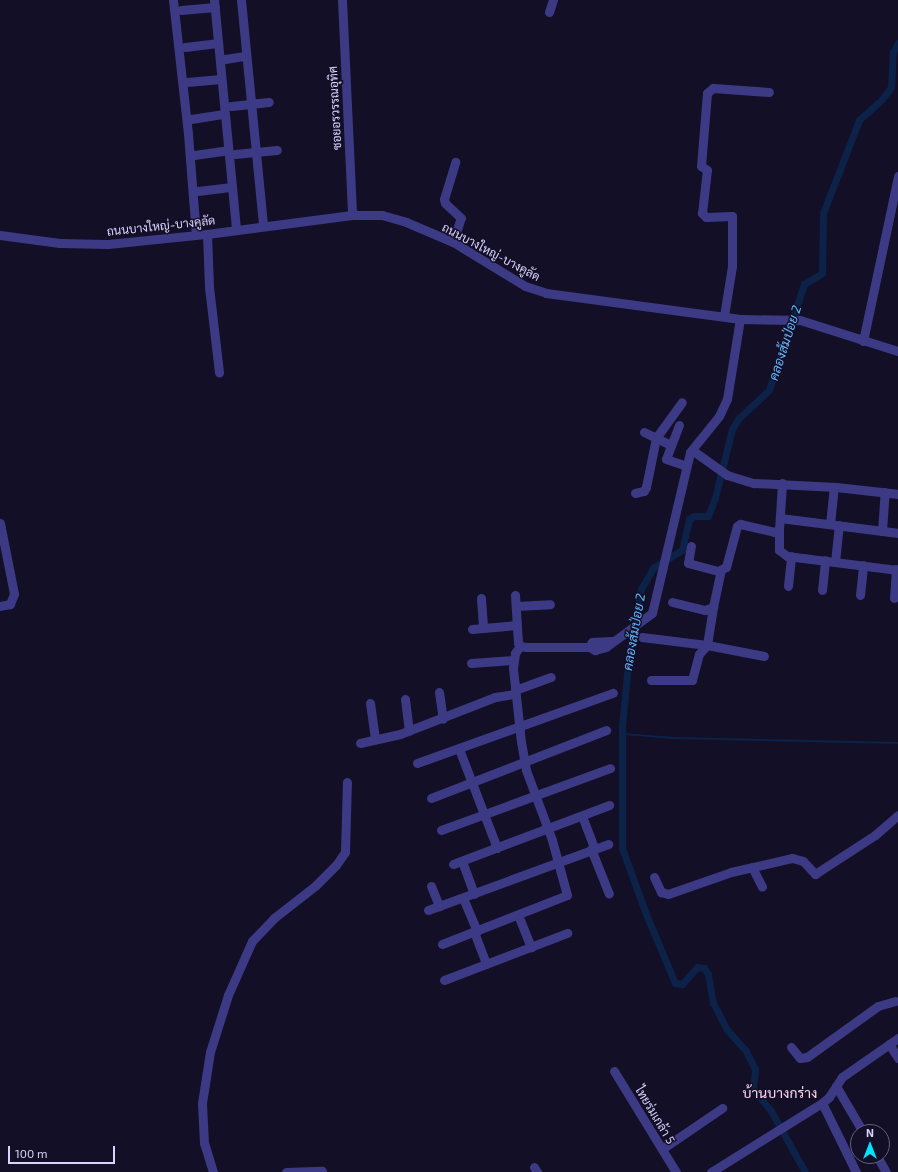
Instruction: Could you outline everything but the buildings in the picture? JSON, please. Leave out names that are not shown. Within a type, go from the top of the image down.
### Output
[{"type":"street","points":[[173,0],[188,134],[196,235]]},
{"type":"street","points":[[241,0],[263,226]]},
{"type":"street","name":"ซอยอรวรรณอุทิศ","points":[[342,0],[352,215]]},
{"type":"street","points":[[549,12],[552,0]]},
{"type":"street","points":[[181,10],[214,3],[224,114],[232,152],[232,187],[236,230]]},
{"type":"street","points":[[185,47],[217,43]]},
{"type":"street","points":[[225,59],[246,56]]},
{"type":"street","points":[[187,82],[221,79]]},
{"type":"street","points":[[724,316],[732,266],[732,216],[706,217],[702,213],[706,170],[701,166],[707,93],[713,88],[769,92]]},
{"type":"street","points":[[231,106],[269,102]]},
{"type":"street","points":[[191,119],[224,114]]},
{"type":"street","points":[[194,155],[277,150]]},
{"type":"street","points":[[453,242],[460,218],[445,203],[444,199],[455,162]]},
{"type":"street","points":[[863,341],[898,176]]},
{"type":"street","points":[[198,191],[232,187]]},
{"type":"street","name":"ถนนบางใหญ่-บางคูลัด","points":[[0,235],[88,245],[207,234],[352,215],[394,218],[453,242],[525,286],[546,293],[740,319],[800,320],[898,351]]},
{"type":"street","points":[[207,234],[209,287],[219,372]]},
{"type":"street","points":[[520,646],[589,647],[595,650],[606,647],[611,641],[652,613],[686,466],[692,450],[719,416],[727,399],[740,319]]},
{"type":"street","points":[[635,493],[644,491],[656,438],[682,402]]},
{"type":"street","points":[[679,425],[666,459],[686,466]]},
{"type":"street","points":[[644,432],[671,445]]},
{"type":"street","points":[[692,450],[727,475],[754,483],[782,483],[898,494]]},
{"type":"street","points":[[782,483],[779,550],[791,556],[897,569],[894,598]]},
{"type":"street","points":[[834,487],[835,562]]},
{"type":"street","points":[[882,531],[885,492]]},
{"type":"street","points":[[780,518],[898,533]]},
{"type":"street","points":[[0,523],[14,594],[10,604],[0,606]]},
{"type":"street","points":[[691,546],[688,563],[720,570],[726,567],[737,526],[740,524],[774,532],[779,530]]},
{"type":"street","points":[[788,586],[791,556]]},
{"type":"street","points":[[822,590],[825,560]]},
{"type":"street","points":[[860,595],[862,565]]},
{"type":"street","points":[[651,680],[692,680],[696,674],[699,654],[707,645],[720,570]]},
{"type":"street","points":[[442,944],[567,895],[548,829],[525,762],[519,728],[515,692],[514,660],[520,646],[515,595]]},
{"type":"street","points":[[481,598],[484,628]]},
{"type":"street","points":[[672,602],[705,610],[713,607]]},
{"type":"street","points":[[516,606],[550,604]]},
{"type":"street","points":[[472,629],[517,625]]},
{"type":"street","points":[[642,637],[707,645],[764,656]]},
{"type":"street","points":[[471,663],[514,660]]},
{"type":"street","points":[[360,743],[409,731],[443,719],[495,697],[515,692],[551,677]]},
{"type":"street","points":[[439,692],[443,719]]},
{"type":"street","points":[[417,763],[519,728],[613,693]]},
{"type":"street","points":[[405,699],[409,731]]},
{"type":"street","points":[[370,703],[375,740]]},
{"type":"street","points":[[431,798],[606,730]]},
{"type":"street","points":[[459,749],[497,848]]},
{"type":"street","points":[[441,830],[610,768]]},
{"type":"street","points":[[213,1172],[203,1132],[202,1103],[208,1058],[228,995],[252,942],[274,918],[315,886],[336,865],[345,852],[347,782]]},
{"type":"street","points":[[474,894],[457,863],[609,805]]},
{"type":"street","points":[[654,877],[660,892],[668,894],[780,859],[798,858],[815,874],[864,843],[898,815]]},
{"type":"street","points":[[582,816],[609,894]]},
{"type":"street","points":[[428,910],[474,894],[592,848],[608,844]]},
{"type":"street","points":[[752,867],[762,887]]},
{"type":"street","points":[[432,886],[439,906]]},
{"type":"street","points":[[463,898],[486,964]]},
{"type":"street","points":[[518,915],[531,947]]},
{"type":"street","points":[[444,980],[567,933]]},
{"type":"street","points":[[791,1047],[800,1058],[807,1057],[878,1006],[897,1002]]},
{"type":"street","points":[[711,1172],[789,1125],[822,1103],[842,1077],[898,1038]]},
{"type":"street","points":[[890,1044],[898,1058]]},
{"type":"street","name":"ไทยร่มเกล้า 5","points":[[614,1071],[676,1172]]},
{"type":"street","points":[[836,1086],[858,1124]]},
{"type":"street","points":[[822,1103],[856,1172]]},
{"type":"street","points":[[662,1149],[722,1108]]},
{"type":"street","points":[[286,1172],[322,1171]]},
{"type":"waterway","name":"คลองส้มป่อย 2","points":[[805,1172],[771,1111],[753,1089],[755,1069],[746,1051],[727,1030],[713,1003],[708,974],[704,968],[697,967],[682,984],[675,983],[646,914],[622,848],[622,726],[629,653],[641,589],[653,568],[682,550],[689,519],[694,516],[708,516],[715,498],[732,429],[739,418],[769,390],[804,284],[822,273],[823,213],[859,120],[882,99],[891,87],[893,52],[898,43]]},
{"type":"waterway","points":[[622,734],[675,738],[898,743]]},
{"type":"district","name":"บ้านบางกร่าง","points":[[780,1093]]}]
